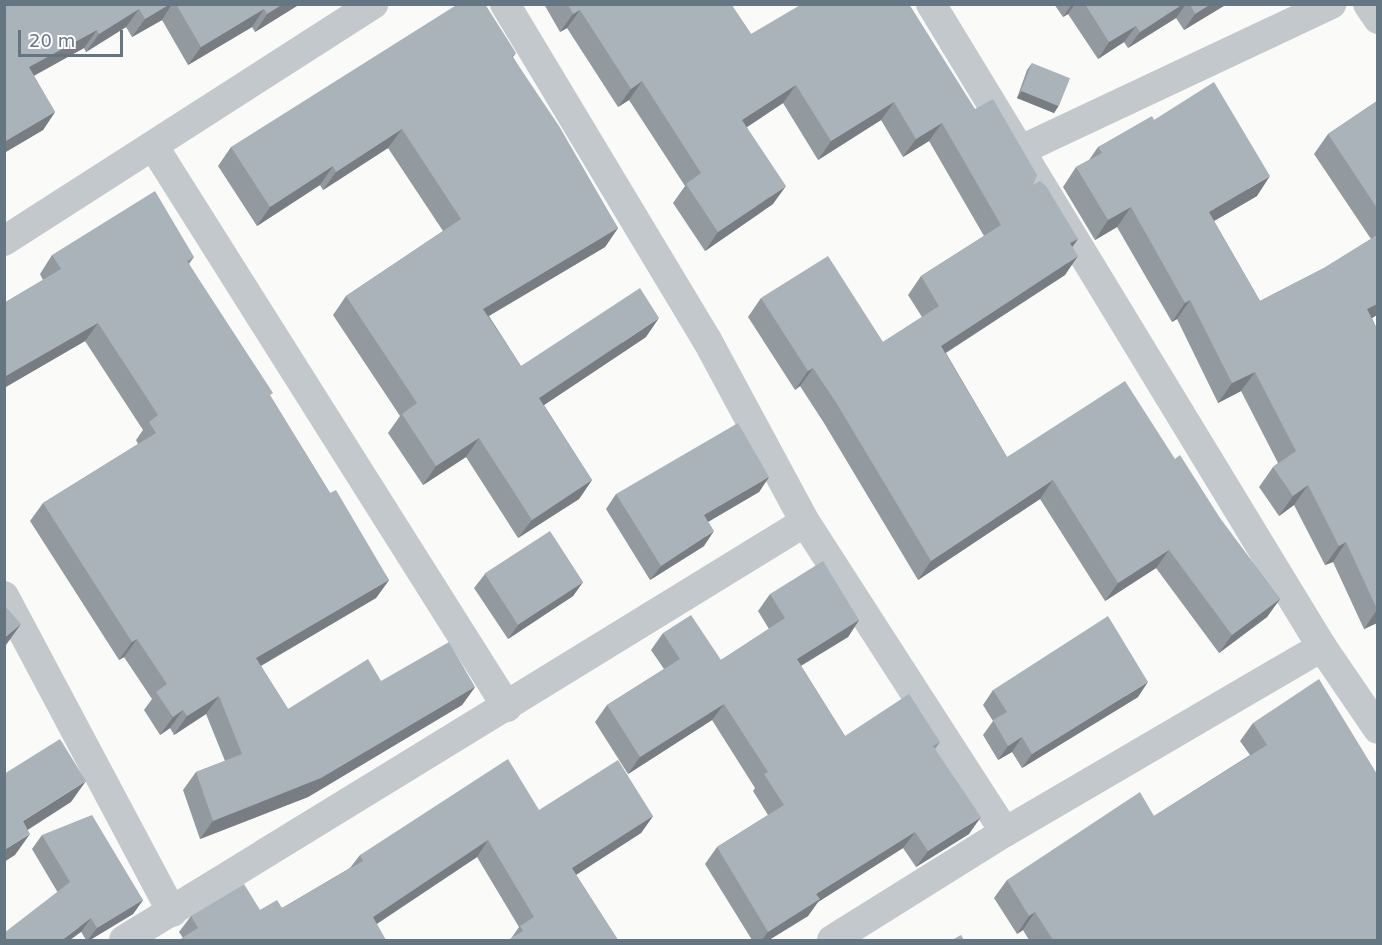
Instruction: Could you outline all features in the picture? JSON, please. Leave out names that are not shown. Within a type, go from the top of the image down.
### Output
[{"type":"street","points":[[4,241],[154,147],[373,4]]},
{"type":"street","points":[[505,4],[707,340],[806,522],[1005,832]]},
{"type":"street","points":[[931,4],[1322,647],[1377,729]]},
{"type":"street","points":[[1021,150],[1331,4]]},
{"type":"street","points":[[1368,4],[1377,19]]},
{"type":"street","points":[[154,147],[507,707]]},
{"type":"street","points":[[124,940],[806,522]]},
{"type":"street","points":[[4,596],[172,912]]},
{"type":"street","points":[[832,940],[1005,832],[1322,647]]},
{"type":"building","points":[[4,4],[170,4],[145,19],[139,9],[99,34],[97,30],[29,67],[55,112],[4,142]]},
{"type":"building","points":[[176,4],[283,4],[267,14],[264,9],[201,47]]},
{"type":"building","points":[[458,4],[485,4],[516,53],[512,56],[559,126],[618,228],[483,309],[521,366],[640,288],[659,318],[539,398],[592,480],[532,520],[479,438],[436,466],[402,414],[417,403],[346,296],[461,219],[402,129],[336,172],[333,166],[270,207],[231,147]]},
{"type":"building","points":[[568,4],[731,4],[751,34],[802,4],[909,4],[975,109],[993,99],[1037,175],[1033,185],[1040,181],[1046,186],[1078,239],[1070,243],[1078,256],[941,346],[1007,457],[1125,381],[1175,459],[1180,455],[1220,518],[1280,599],[1232,635],[1169,550],[1118,583],[1053,480],[931,561],[837,404],[813,368],[808,371],[761,298],[828,256],[883,342],[939,306],[921,276],[1001,225],[942,123],[916,139],[894,102],[831,141],[796,85],[742,120],[786,186],[718,232],[686,184],[701,173],[642,81],[631,89],[580,10],[573,14]]},
{"type":"building","points":[[1085,4],[1183,4],[1140,32],[1136,26],[1109,42]]},
{"type":"building","points":[[1190,4],[1211,4],[1195,14]]},
{"type":"building","points":[[1032,63],[1070,78],[1059,106],[1021,91]]},
{"type":"building","points":[[1214,82],[1270,176],[1209,212],[1260,301],[1324,268],[1377,235],[1377,304],[1367,309],[1377,329],[1377,609],[1346,542],[1339,546],[1308,485],[1293,496],[1273,467],[1296,451],[1255,372],[1232,383],[1190,300],[1185,303],[1131,207],[1108,220],[1076,167],[1102,153],[1098,147],[1152,116],[1154,120]]},
{"type":"building","points":[[1377,101],[1377,208],[1328,134]]},
{"type":"building","points":[[155,191],[194,257],[187,261],[273,393],[270,395],[330,493],[336,490],[389,580],[256,658],[288,709],[368,659],[381,681],[449,642],[475,687],[321,778],[213,821],[196,772],[242,754],[219,696],[187,716],[183,710],[173,717],[156,692],[167,684],[137,639],[132,642],[43,503],[156,433],[149,422],[158,415],[98,323],[4,377],[4,303],[61,269],[52,255]]},
{"type":"building","points":[[738,423],[769,477],[704,515],[714,531],[661,566],[616,494]]},
{"type":"building","points":[[550,531],[583,582],[518,625],[485,573]]},
{"type":"building","points":[[823,561],[859,620],[797,659],[845,736],[909,694],[940,742],[933,746],[981,817],[928,851],[915,832],[816,894],[820,899],[768,932],[717,847],[784,805],[764,774],[768,772],[724,704],[640,757],[607,705],[680,659],[663,633],[691,615],[721,660],[785,618],[770,594]]},
{"type":"building","points":[[4,605],[21,624],[4,638]]},
{"type":"building","points":[[1108,616],[1148,682],[1032,754],[1022,737],[1008,746],[993,720],[1007,712],[993,690]]},
{"type":"building","points":[[1319,679],[1377,774],[1377,940],[1053,940],[1035,912],[1029,916],[1007,880],[1140,792],[1154,816],[1267,745],[1253,723]]},
{"type":"building","points":[[60,739],[86,781],[23,821],[30,834],[4,850],[4,774]]},
{"type":"building","points":[[508,759],[539,810],[618,760],[653,816],[572,868],[618,940],[508,940],[523,931],[520,926],[534,917],[488,840],[373,917],[386,940],[179,940],[198,928],[191,916],[244,884],[260,910],[277,900],[282,908],[363,861],[360,855]]},
{"type":"building","points":[[92,815],[143,900],[97,928],[91,918],[62,940],[4,940],[4,933],[70,882],[42,835]]},
{"type":"building","points":[[961,935],[964,940],[952,940]]}]
